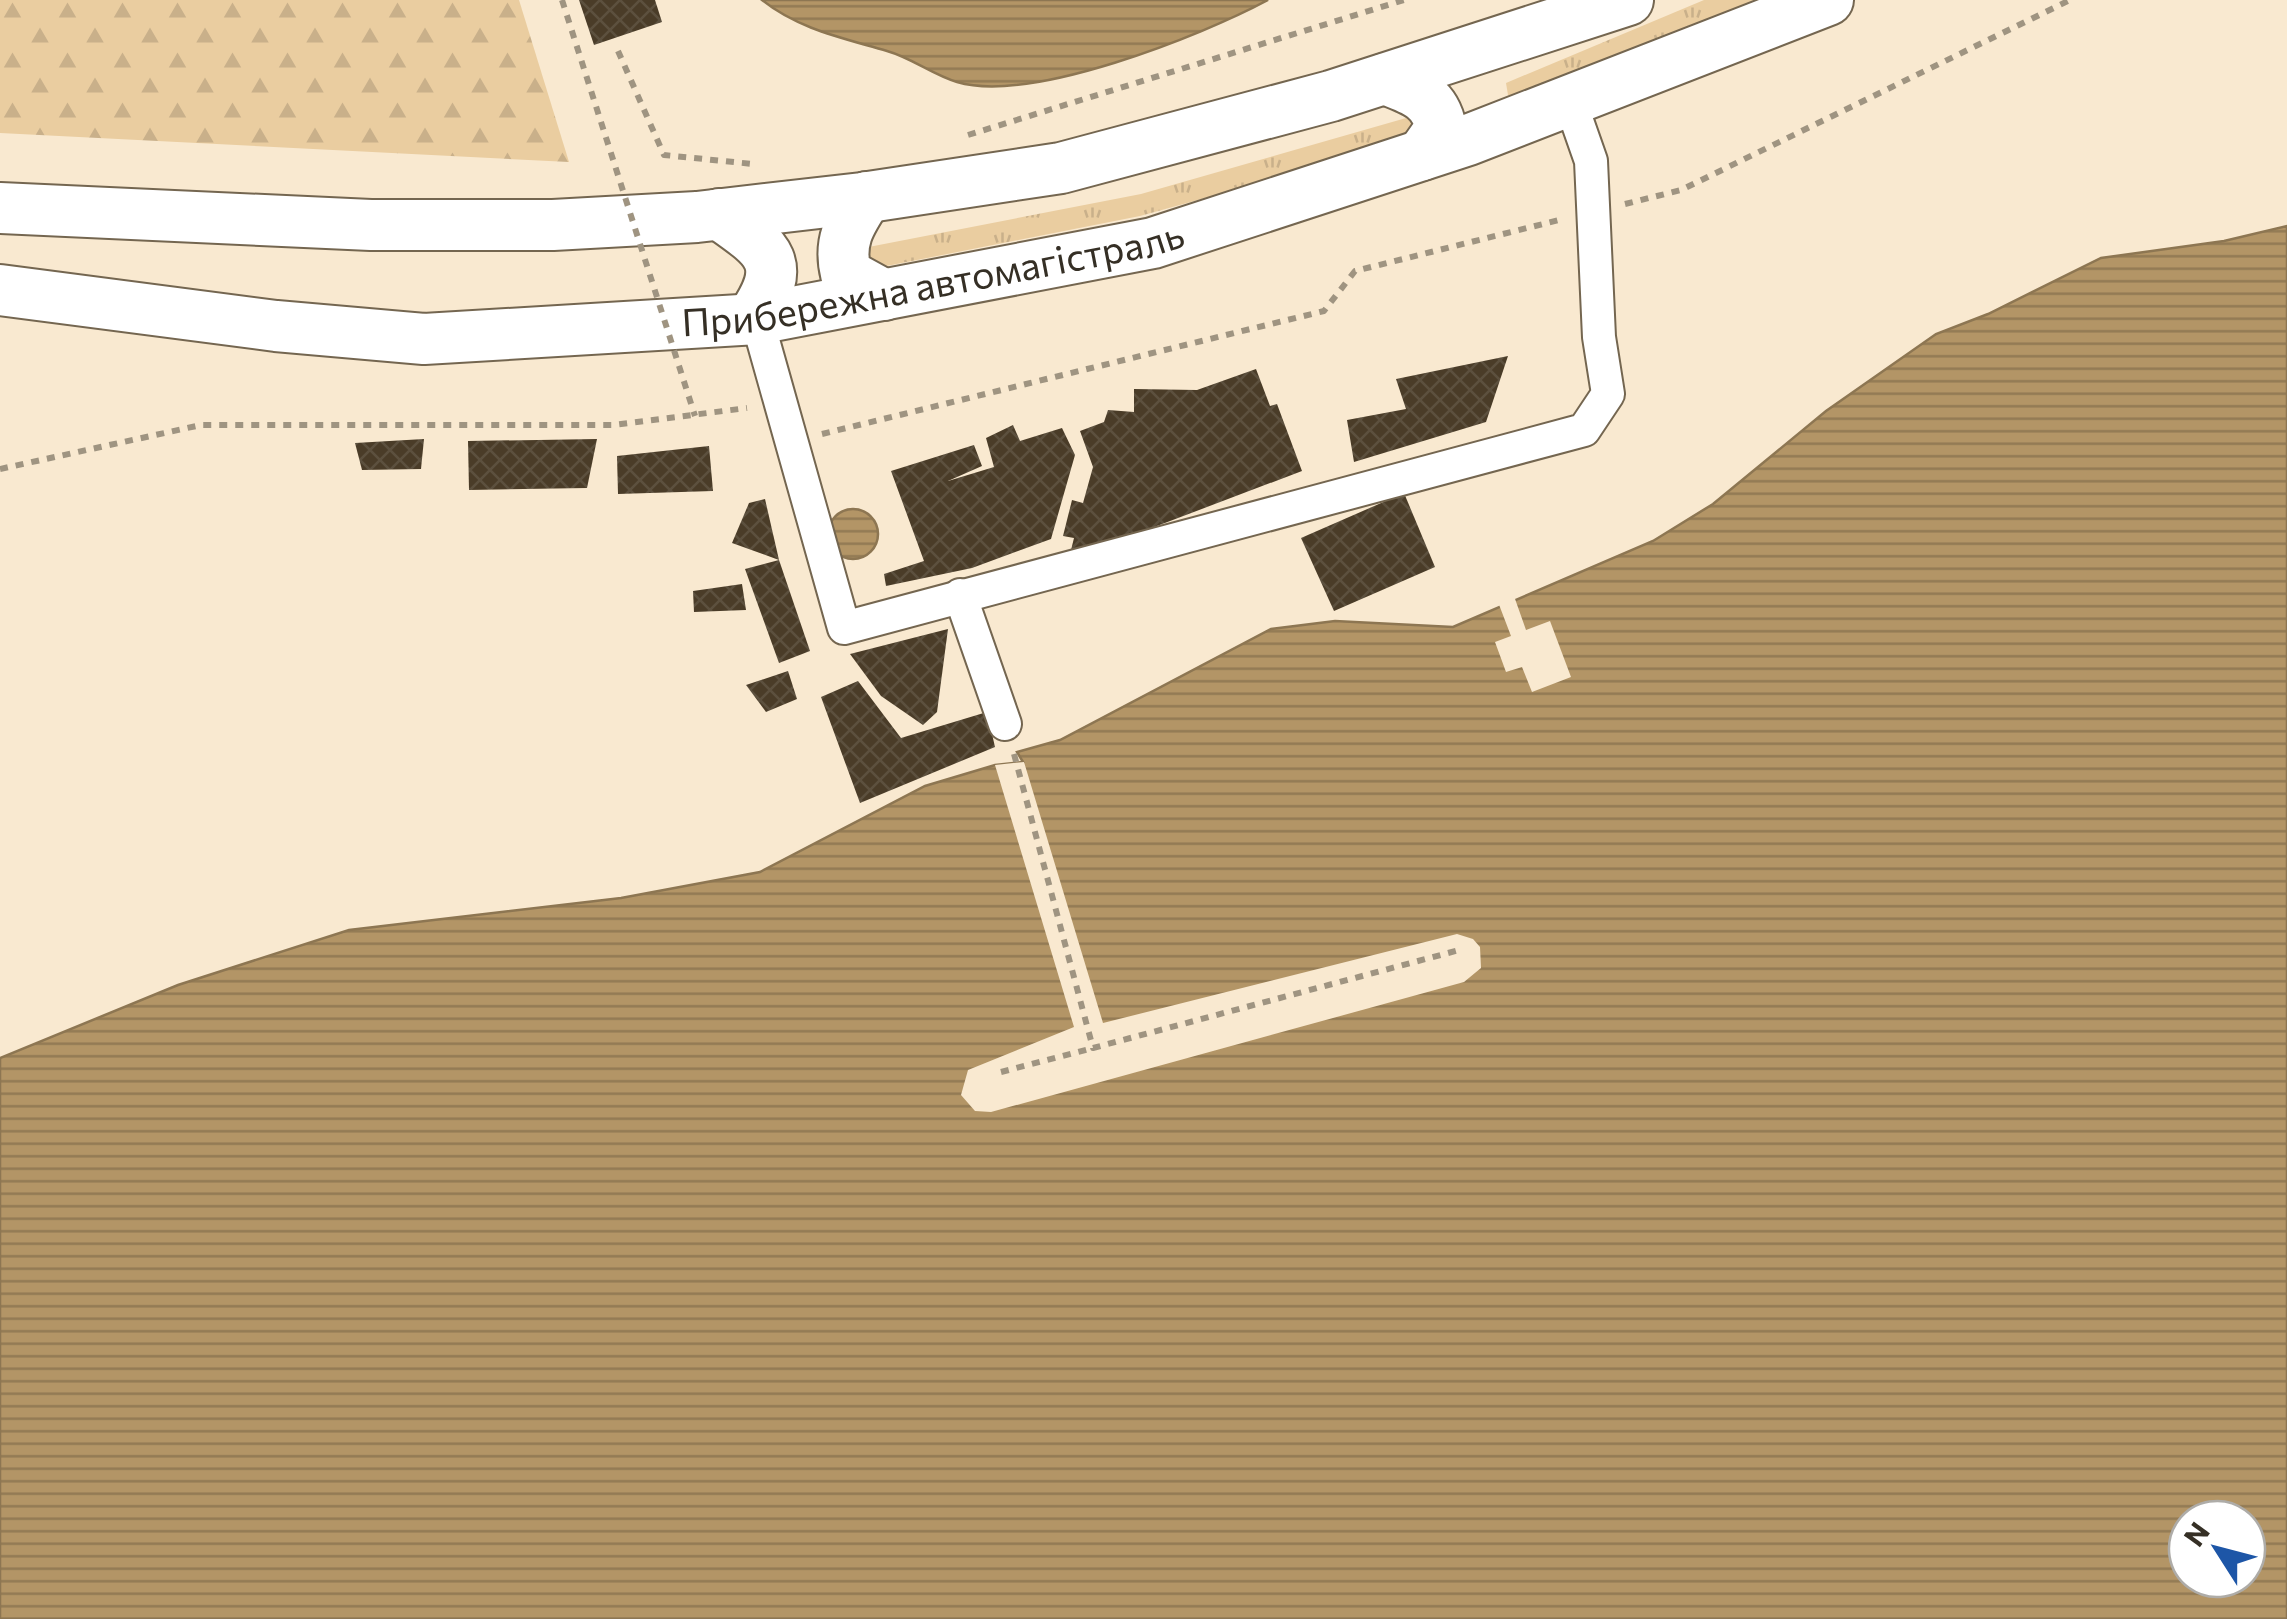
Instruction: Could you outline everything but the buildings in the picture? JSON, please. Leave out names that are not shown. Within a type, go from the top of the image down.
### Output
[{"type":"main road","points":[[0,208],[371,225],[552,225],[719,214],[867,197],[1060,168],[1385,79],[1628,0]]},
{"type":"main road","name":"Прибережна автомагістраль","points":[[0,290],[276,326],[424,339],[754,319],[1153,243],[1548,110],[1828,0]]},
{"type":"main road","points":[[1518,36],[1502,56],[1493,85],[1500,100],[1548,110]]},
{"type":"main road","points":[[1385,79],[1417,91],[1438,113],[1441,128],[1422,155]]},
{"type":"main road","points":[[867,197],[844,234],[841,254],[846,274],[884,294]]},
{"type":"main road","points":[[719,214],[756,238],[771,259],[774,277],[754,319]]},
{"type":"main road","points":[[0,323],[276,326]]},
{"type":"street","points":[[754,319],[844,628],[1584,430],[1608,394],[1599,336],[1591,162],[1548,110]]},
{"type":"street","points":[[960,595],[1006,724]]},
{"type":"path","points":[[562,0],[696,416]]},
{"type":"path","points":[[950,140],[1404,0]]},
{"type":"path","points":[[792,442],[1324,311],[1356,271],[1681,190],[2070,0]]},
{"type":"path","points":[[618,51],[664,155],[757,164]]},
{"type":"path","points":[[0,469],[200,425],[613,425],[781,404]]},
{"type":"path","points":[[1006,724],[1093,1048]]},
{"type":"path","points":[[1002,1072],[1463,949]]},
{"type":"green space","points":[[0,0],[519,0],[569,162],[0,133]]},
{"type":"green space","points":[[1704,0],[1774,0],[1520,105],[1508,95],[1506,83]]},
{"type":"green space","points":[[1427,112],[1430,136],[1140,216],[856,272],[848,251],[1141,194]]},
{"type":"shaded area","points":[[762,0],[1268,0],[1201,31],[1115,63],[1027,84],[989,86],[957,82],[896,54],[822,32]]},
{"type":"shaded area","points":[[2287,226],[2287,1619],[0,1619],[0,1058],[178,985],[349,930],[621,898],[760,872],[925,786],[995,765],[1023,762],[1017,752],[1060,740],[1271,629],[1335,621],[1453,627],[1653,541],[1713,504],[1826,411],[1936,334],[1988,314],[2101,258],[2224,241]]},
{"type":"shaded area","points":[[853,509],[871,516],[878,534],[871,552],[853,559],[835,552],[828,534],[835,516]]},
{"type":"pier","points":[[1514,596],[1526,630],[1550,621],[1571,677],[1532,692],[1522,667],[1506,672],[1495,642],[1511,636],[1498,602]]},
{"type":"pier","points":[[1024,762],[1103,1023],[1457,934],[1473,939],[1480,947],[1481,968],[1464,982],[991,1112],[975,1111],[961,1095],[968,1070],[1074,1027],[995,765]]}]
